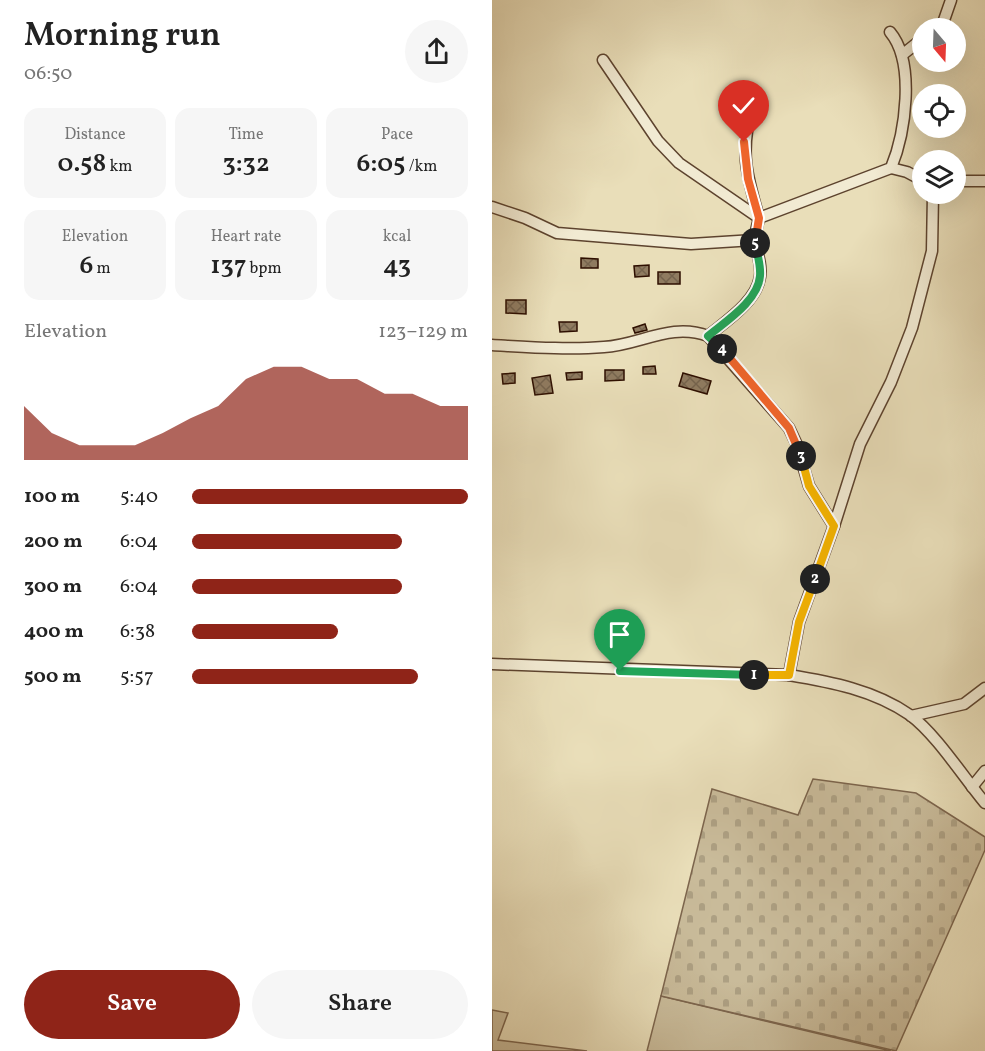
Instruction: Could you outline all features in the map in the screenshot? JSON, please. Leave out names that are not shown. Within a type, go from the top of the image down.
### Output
[{"type":"street","points":[[946,18],[951,0]]},
{"type":"street","points":[[890,32],[899,43],[905,75],[902,132],[891,168]]},
{"type":"street","points":[[902,56],[912,48]]},
{"type":"street","points":[[603,60],[658,141],[679,163],[759,218]]},
{"type":"street","points":[[708,336],[737,312],[757,286],[760,268],[754,240],[759,218],[744,158],[752,106]]},
{"type":"street","points":[[759,218],[891,168],[912,175]]},
{"type":"street","points":[[966,181],[985,181]]},
{"type":"street","points":[[789,675],[799,622],[834,526],[860,444],[891,382],[912,328],[932,251],[933,204]]},
{"type":"street","points":[[492,207],[525,218],[558,233],[691,244],[754,240]]},
{"type":"street","points":[[492,345],[606,347],[672,331],[697,332],[708,336],[789,428],[797,445],[809,486],[834,526]]},
{"type":"street","points":[[492,664],[789,675],[837,683],[882,699],[911,716],[985,803]]},
{"type":"street","points":[[911,716],[964,704],[985,688]]},
{"type":"street","points":[[972,787],[985,771]]},
{"type":"green space","points":[[813,779],[916,793],[985,837],[985,850],[896,1051],[661,996],[712,789],[798,815]]},
{"type":"green space","points":[[661,996],[891,1051],[647,1051]]},
{"type":"green space","points":[[492,1010],[508,1013],[498,1040],[587,1051],[492,1051]]},
{"type":"building","points":[[581,258],[598,259],[598,268],[581,268]]},
{"type":"building","points":[[649,265],[649,276],[635,277],[634,266]]},
{"type":"building","points":[[658,272],[680,272],[680,284],[658,284]]},
{"type":"building","points":[[506,300],[526,300],[526,314],[506,313]]},
{"type":"building","points":[[559,322],[577,322],[577,331],[560,332]]},
{"type":"building","points":[[645,324],[647,330],[635,333],[633,328]]},
{"type":"building","points":[[655,366],[656,374],[643,374],[643,367]]},
{"type":"building","points":[[605,370],[624,370],[624,380],[605,381]]},
{"type":"building","points":[[582,372],[582,379],[567,380],[566,373]]},
{"type":"building","points":[[515,373],[515,383],[503,384],[502,374]]},
{"type":"building","points":[[683,373],[711,381],[707,394],[679,386]]},
{"type":"building","points":[[550,375],[553,393],[535,395],[532,378]]},
{"type":"route","points":[[620,671],[789,675],[799,622],[834,526],[809,486],[803,460],[789,428],[741,375],[721,348],[708,336],[751,297],[760,278],[754,240],[759,218],[748,179],[744,142]]}]
